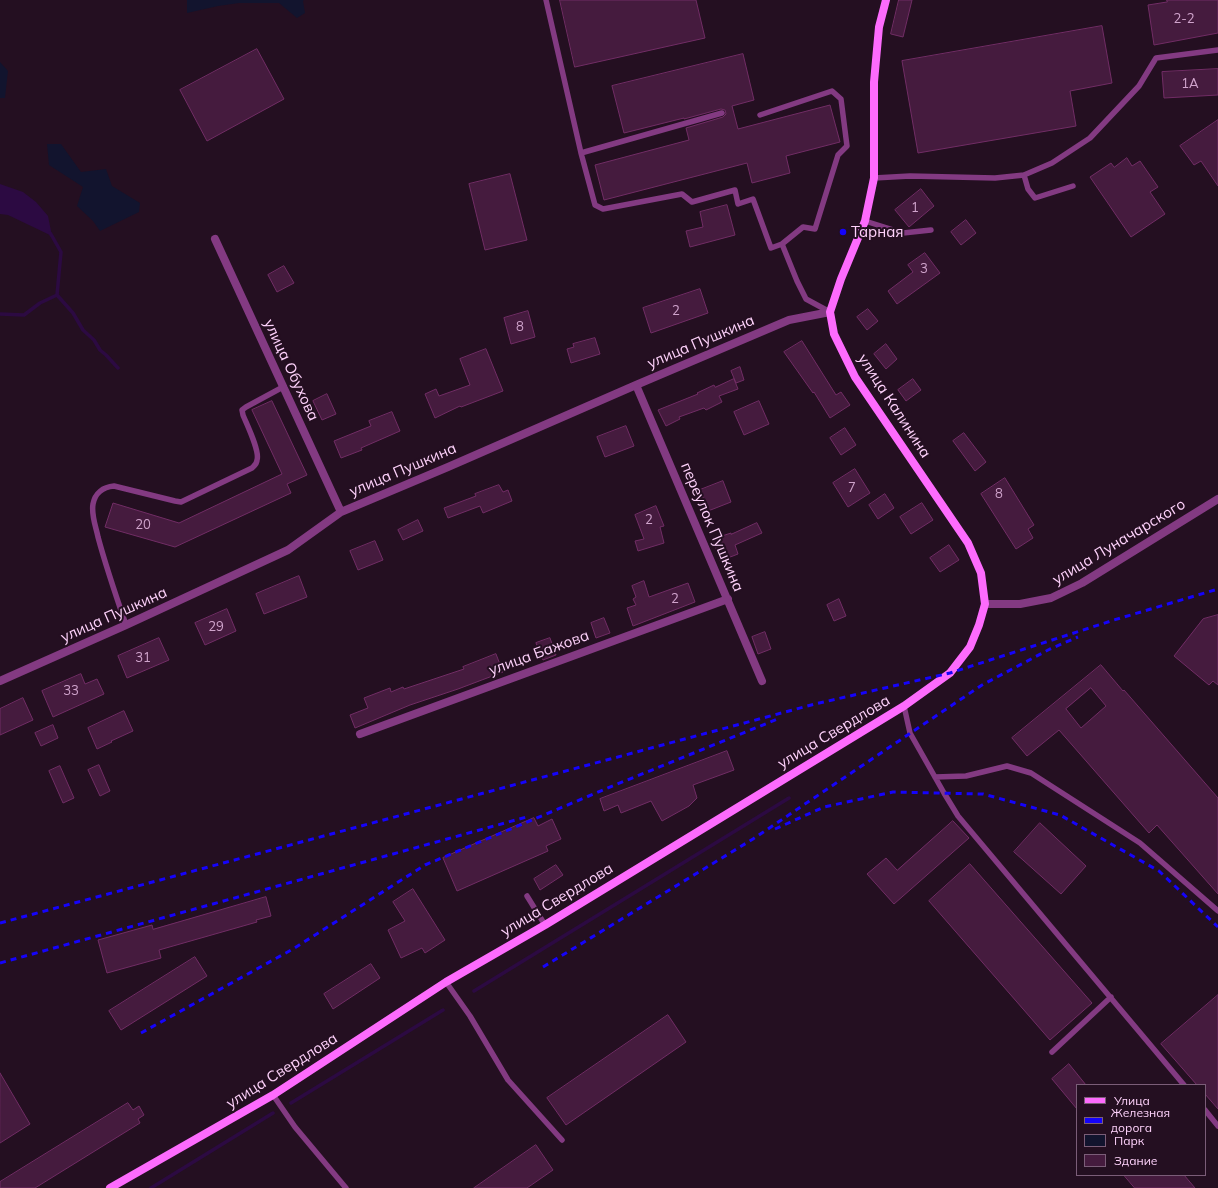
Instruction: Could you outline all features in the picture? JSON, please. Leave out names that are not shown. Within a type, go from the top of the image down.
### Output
[{"type":"main road","name":"улица Калинина","points":[[886,0],[879,27],[874,82],[874,178],[865,221],[841,280],[830,312],[834,334],[855,376],[968,543],[981,573],[985,604]]},
{"type":"main road","name":"улица Свердлова","points":[[110,1188],[273,1096],[446,982],[545,925],[904,706],[950,673],[958,663],[970,647],[979,625],[985,604]]},
{"type":"street","name":"улица Обухова","points":[[215,239],[341,512]]},
{"type":"street","name":"улица Пушкина","points":[[0,681],[288,550],[341,512],[789,320],[830,312]]},
{"type":"street","name":"переулок Пушкина","points":[[636,385],[762,681]]},
{"type":"street","name":"улица Луначарского","points":[[985,604],[1020,604],[1051,598],[1082,583],[1217,500]]},
{"type":"street","name":"улица Бажова","points":[[360,734],[728,599]]},
{"type":"lane","points":[[546,0],[581,153],[595,205],[603,209],[682,194],[692,202],[735,190],[738,204],[753,199],[771,248],[782,244],[803,227],[815,229],[838,155],[847,146],[840,99],[832,91],[760,115]]},
{"type":"lane","points":[[874,178],[910,176],[994,178],[1024,175],[1052,163],[1090,138],[1139,86],[1156,58],[1218,50]]},
{"type":"lane","points":[[581,153],[722,113]]},
{"type":"lane","points":[[1024,175],[1028,189],[1035,198],[1073,186]]},
{"type":"lane","points":[[865,221],[903,233],[931,230]]},
{"type":"lane","points":[[782,244],[806,299],[830,312]]},
{"type":"lane","points":[[126,625],[105,563],[93,517],[95,497],[107,486],[114,486],[181,502],[252,468],[258,459],[257,452],[242,410],[284,387]]},
{"type":"lane","points":[[904,706],[910,733],[958,816],[1183,1084]]},
{"type":"lane","points":[[935,777],[966,776],[1007,766],[1031,773],[1140,843],[1218,911]]},
{"type":"lane","points":[[527,896],[545,925]]},
{"type":"lane","points":[[446,982],[470,1016],[508,1080],[562,1140]]},
{"type":"lane","points":[[1052,1052],[1111,997]]},
{"type":"lane","points":[[273,1096],[295,1126],[346,1188]]},
{"type":"lane","points":[[1206,1111],[1218,1126]]},
{"type":"green space","points":[[187,0],[304,0],[305,13],[297,18],[279,3],[239,3],[187,13]]},
{"type":"green space","points":[[0,62],[8,71],[5,98],[0,98]]},
{"type":"green space","points":[[47,144],[61,144],[81,172],[106,169],[112,186],[140,203],[139,212],[100,231],[93,221],[77,206],[83,187],[49,165]]},
{"type":"shaded area","points":[[0,184],[23,192],[36,202],[48,216],[52,236],[8,215],[0,214]]},
{"type":"building","points":[[560,0],[696,0],[705,38],[575,67]]},
{"type":"building","points":[[899,0],[912,0],[903,37],[891,34]]},
{"type":"building","points":[[1167,0],[1218,0],[1218,33],[1154,45],[1148,5],[1167,2]]},
{"type":"building","points":[[1102,26],[1112,83],[1070,91],[1076,126],[918,153],[902,61]]},
{"type":"building","points":[[257,49],[284,99],[207,141],[180,90]]},
{"type":"building","points":[[743,54],[754,100],[732,106],[738,129],[830,105],[840,142],[786,156],[790,173],[752,183],[747,163],[604,200],[595,165],[689,140],[686,128],[723,117],[726,114],[725,110],[721,109],[624,133],[612,86]]},
{"type":"building","points":[[1218,69],[1218,95],[1164,98],[1162,72]]},
{"type":"building","points":[[1218,120],[1218,186],[1201,161],[1194,165],[1180,146]]},
{"type":"building","points":[[1127,158],[1132,166],[1140,161],[1158,187],[1150,192],[1165,214],[1131,237],[1090,177],[1111,163],[1114,167]]},
{"type":"building","points":[[510,174],[527,240],[485,250],[469,184]]},
{"type":"building","points":[[921,189],[934,206],[909,227],[895,210]]},
{"type":"building","points":[[727,205],[735,235],[690,247],[686,231],[703,227],[700,212]]},
{"type":"building","points":[[966,220],[976,233],[961,245],[951,232]]},
{"type":"building","points":[[925,253],[940,273],[897,304],[888,291],[913,272],[908,265]]},
{"type":"building","points":[[284,266],[294,283],[277,292],[268,275]]},
{"type":"building","points":[[700,289],[708,313],[651,333],[643,308]]},
{"type":"building","points":[[868,309],[878,321],[867,330],[857,317]]},
{"type":"building","points":[[528,311],[535,337],[511,344],[504,318]]},
{"type":"building","points":[[595,338],[600,354],[571,363],[567,349],[574,347],[573,344]]},
{"type":"building","points":[[802,341],[836,395],[841,392],[850,405],[830,418],[814,392],[813,393],[784,352]]},
{"type":"building","points":[[886,344],[897,359],[886,369],[874,354]]},
{"type":"building","points":[[486,349],[503,391],[461,407],[460,406],[435,418],[425,394],[436,389],[439,396],[470,385],[460,359]]},
{"type":"building","points":[[740,367],[744,380],[736,383],[731,371]]},
{"type":"building","points":[[734,379],[738,389],[719,396],[722,402],[706,410],[704,408],[679,417],[680,419],[666,426],[658,410],[698,394],[697,393],[714,385],[715,387]]},
{"type":"building","points":[[913,379],[921,390],[906,401],[898,390]]},
{"type":"building","points":[[327,394],[336,414],[322,420],[313,401]]},
{"type":"building","points":[[272,401],[307,475],[287,484],[291,493],[175,547],[105,527],[113,503],[179,523],[282,474],[252,410]]},
{"type":"building","points":[[759,401],[769,424],[744,435],[734,412]]},
{"type":"building","points":[[392,412],[400,431],[361,448],[362,450],[341,458],[334,441],[371,426],[369,421]]},
{"type":"building","points":[[626,426],[634,446],[605,457],[597,437]]},
{"type":"building","points":[[845,428],[856,445],[841,455],[830,438]]},
{"type":"building","points":[[964,433],[986,462],[975,471],[953,441]]},
{"type":"building","points":[[855,469],[870,493],[848,507],[833,483]]},
{"type":"building","points":[[1005,478],[1034,525],[1028,529],[1033,538],[1016,549],[981,494]]},
{"type":"building","points":[[723,481],[731,502],[708,511],[700,490]]},
{"type":"building","points":[[499,485],[503,492],[508,490],[512,501],[483,513],[480,506],[448,518],[444,508],[476,496],[475,494]]},
{"type":"building","points":[[885,494],[894,508],[878,519],[869,505]]},
{"type":"building","points":[[922,503],[933,520],[911,534],[900,517]]},
{"type":"building","points":[[656,506],[664,526],[660,527],[664,543],[638,551],[635,541],[644,539],[635,515]]},
{"type":"building","points":[[418,520],[423,531],[403,540],[398,530]]},
{"type":"building","points":[[757,523],[762,533],[735,545],[738,554],[720,561],[713,539],[731,534]]},
{"type":"building","points":[[375,541],[383,560],[358,570],[350,551]]},
{"type":"building","points":[[949,545],[959,560],[940,572],[930,558]]},
{"type":"building","points":[[299,576],[307,597],[264,614],[256,594]]},
{"type":"building","points":[[644,581],[649,597],[688,583],[695,602],[633,626],[627,608],[636,605],[633,599],[636,597],[632,586]]},
{"type":"building","points":[[839,599],[846,616],[834,621],[827,605]]},
{"type":"building","points":[[227,609],[236,631],[205,645],[195,623]]},
{"type":"building","points":[[1218,615],[1218,685],[1213,681],[1209,685],[1174,656],[1203,619]]},
{"type":"building","points":[[604,618],[610,633],[596,638],[591,623]]},
{"type":"building","points":[[765,632],[771,649],[758,654],[752,637]]},
{"type":"building","points":[[159,638],[169,660],[127,678],[118,656]]},
{"type":"building","points":[[550,638],[556,655],[543,660],[536,643]]},
{"type":"building","points":[[496,654],[503,672],[410,705],[355,728],[350,715],[368,708],[364,698],[390,688],[391,692],[403,687],[404,689],[464,669],[463,667]]},
{"type":"building","points":[[1101,665],[1218,798],[1218,894],[1157,825],[1149,833],[1059,730],[1027,756],[1012,738]],"holes":[[[1091,688],[1106,706],[1081,728],[1066,709]]]},
{"type":"building","points":[[81,674],[85,684],[97,679],[104,694],[53,717],[42,691]]},
{"type":"building","points":[[23,698],[33,720],[0,735],[0,709]]},
{"type":"building","points":[[124,711],[133,731],[97,749],[88,728]]},
{"type":"building","points":[[53,725],[58,738],[41,746],[35,733]]},
{"type":"building","points":[[727,751],[734,770],[693,785],[697,798],[689,806],[662,821],[651,801],[621,813],[618,805],[604,811],[600,799]]},
{"type":"building","points":[[99,765],[110,791],[100,796],[88,770]]},
{"type":"building","points":[[60,766],[74,798],[63,803],[49,771]]},
{"type":"building","points":[[534,818],[538,826],[552,819],[561,839],[546,846],[548,851],[457,891],[443,858]]},
{"type":"building","points":[[953,821],[969,838],[894,904],[867,874],[886,858],[897,870]]},
{"type":"building","points":[[1040,823],[1086,866],[1061,894],[1014,852]]},
{"type":"building","points":[[970,864],[1092,1003],[1050,1040],[929,901]]},
{"type":"building","points":[[556,865],[563,875],[540,890],[534,879]]},
{"type":"building","points":[[413,889],[445,940],[425,953],[422,948],[401,958],[388,930],[405,921],[393,902]]},
{"type":"building","points":[[266,897],[271,916],[256,920],[257,922],[159,950],[161,958],[107,973],[98,940],[152,925],[153,929]]},
{"type":"building","points":[[195,957],[207,976],[121,1030],[109,1011]]},
{"type":"building","points":[[371,964],[380,978],[333,1009],[324,994]]},
{"type":"building","points":[[1218,995],[1218,1109],[1206,1095],[1206,1084],[1196,1084],[1161,1044]]},
{"type":"building","points":[[668,1015],[686,1042],[566,1125],[547,1098]]},
{"type":"building","points":[[1069,1064],[1085,1084],[1076,1084],[1076,1108],[1052,1079]]},
{"type":"building","points":[[0,1073],[30,1124],[0,1143]]},
{"type":"building","points":[[128,1103],[133,1110],[139,1106],[144,1115],[138,1119],[140,1123],[35,1188],[0,1188],[0,1182]]},
{"type":"building","points":[[536,1145],[553,1170],[527,1188],[474,1188]]},
{"type":"building","points":[[1125,1176],[1185,1176],[1195,1188],[1135,1188]]},
{"type":"waterway","points":[[50,233],[61,252],[57,295],[73,313],[83,330],[94,340],[100,350],[118,368]]},
{"type":"waterway","points":[[0,314],[24,315],[40,303],[57,295]]},
{"type":"waterway","points":[[474,991],[789,798]]},
{"type":"waterway","points":[[291,1103],[443,1010]]},
{"type":"waterway","points":[[151,1188],[273,1113]]},
{"type":"railway","points":[[0,923],[815,704],[950,673],[1114,620],[1218,589]]},
{"type":"railway","points":[[543,967],[753,839],[982,685],[1050,649],[1078,637]]},
{"type":"railway","points":[[141,1033],[293,949],[425,865],[615,785],[780,718]]},
{"type":"railway","points":[[775,829],[824,807],[893,792],[983,794],[1060,815],[1159,871],[1218,927]]},
{"type":"railway","points":[[0,963],[530,816]]},
{"type":"place","name":"Тарная","points":[[843,232]]}]
